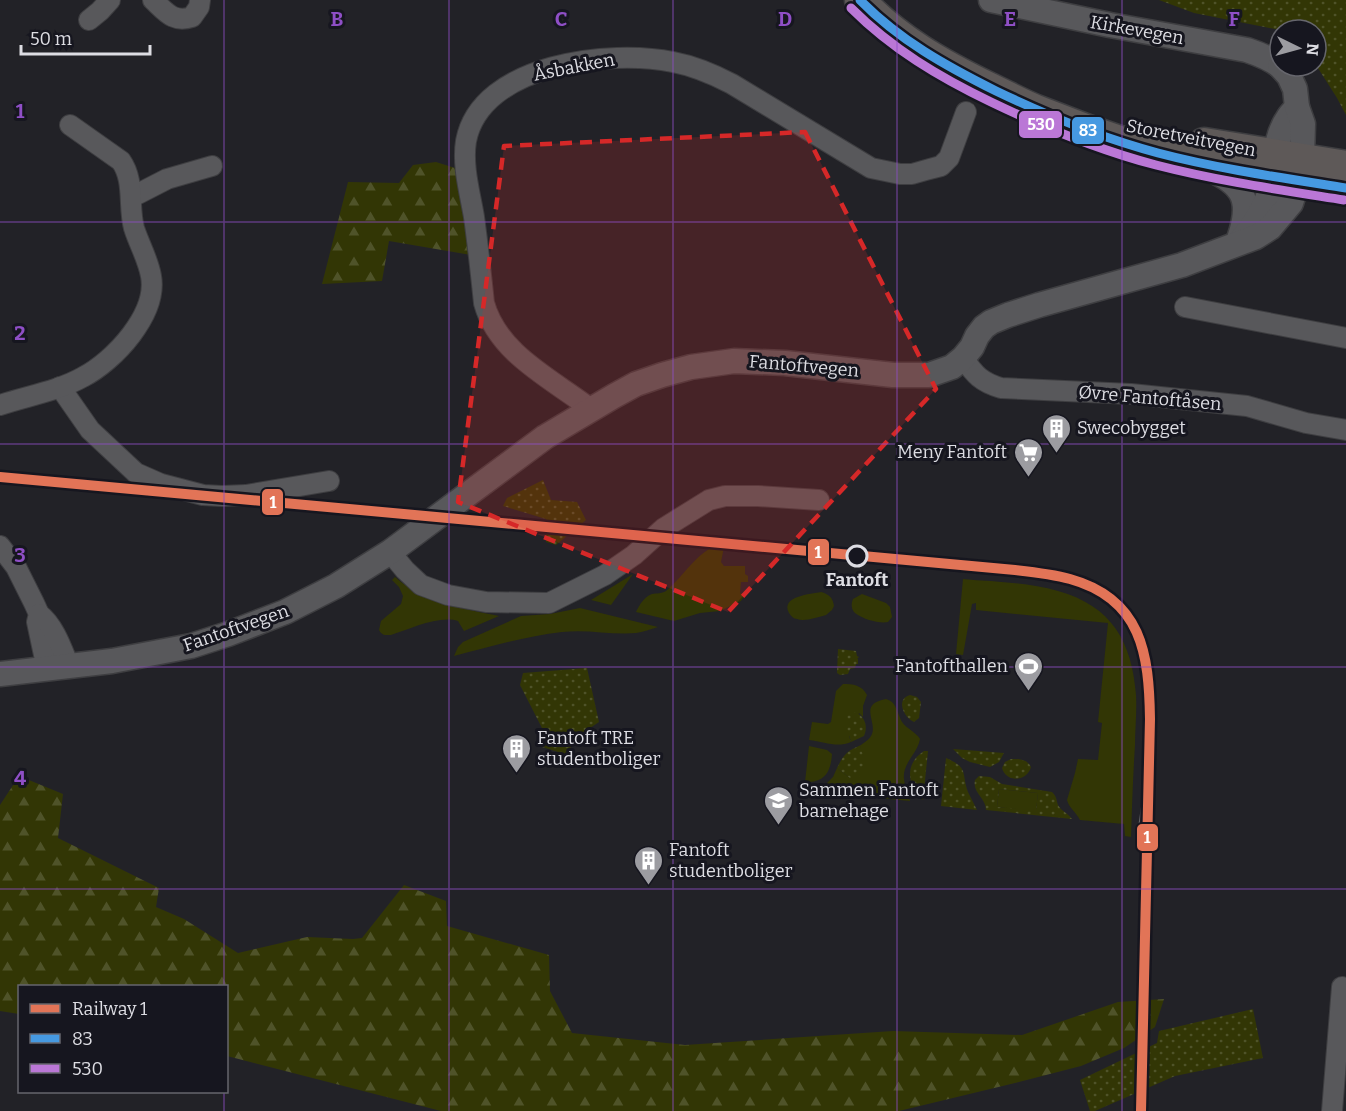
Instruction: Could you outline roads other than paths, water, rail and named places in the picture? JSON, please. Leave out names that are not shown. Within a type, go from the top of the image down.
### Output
[{"type":"main road","name":"Storetveitvegen","points":[[860,0],[874,15],[941,63],[1040,112],[1132,145],[1187,160],[1287,167],[1346,166]]},
{"type":"main road","name":"Storetveitvegen","points":[[889,0],[947,48],[980,68],[1052,102],[1135,128],[1205,144],[1287,167],[1346,188]]},
{"type":"street","points":[[89,20],[110,0]]},
{"type":"street","points":[[153,0],[170,16],[179,20],[192,17],[199,7],[200,0]]},
{"type":"street","name":"Kirkevegen","points":[[991,0],[1247,50],[1268,58]]},
{"type":"street","name":"Åsbakken","points":[[591,409],[532,368],[500,336],[484,303],[469,193],[465,155],[466,140],[484,106],[502,89],[535,72],[589,60],[646,58],[673,62],[693,67],[723,80],[871,168],[900,174],[912,174],[941,166],[949,158],[966,112]]},
{"type":"street","name":"Kirkevegen","points":[[1287,167],[1278,138],[1286,119],[1297,107],[1295,89],[1290,78]]},
{"type":"street","points":[[0,405],[60,387],[83,378],[99,367],[138,327],[145,313],[151,291],[151,277],[133,223],[132,197],[125,166],[70,125]]},
{"type":"street","points":[[1187,160],[1223,176],[1242,194],[1244,223],[1237,244]]},
{"type":"street","points":[[132,197],[167,179],[212,166]]},
{"type":"street","name":"Fantoftvegen","points":[[0,674],[112,661],[191,646],[285,612],[336,586],[390,552],[544,437],[636,384],[662,375],[726,361],[755,361],[911,376],[939,372],[963,358],[984,327],[991,322],[1039,305],[1182,265],[1237,244],[1252,227],[1270,191],[1287,167]]},
{"type":"street","points":[[1185,307],[1346,338]]},
{"type":"street","name":"Øvre Fantoftåsen","points":[[963,358],[980,380],[1001,388],[1131,394],[1247,406],[1306,423],[1346,430]]},
{"type":"street","points":[[60,387],[90,430],[136,473],[161,484],[203,495],[222,496],[246,495],[330,481]]},
{"type":"street","points":[[390,552],[421,585],[448,595],[486,602],[549,603],[605,575],[634,555],[664,528],[710,500],[725,496],[758,496],[819,500]]},
{"type":"street","points":[[0,546],[16,567],[39,614],[45,618],[56,637],[58,668]]},
{"type":"street","points":[[1332,1111],[1342,987]]},
{"type":"tram line","points":[[1138,835],[1149,746]]},
{"type":"rail line","name":"1","points":[[0,477],[1015,570],[1063,577],[1094,588],[1113,600],[1127,615],[1137,632],[1143,651],[1149,695],[1141,1111]]},
{"type":"place","name":"Swecobygget","points":[[1056,454]]},
{"type":"place","name":"Meny Fantoft","points":[[1028,478]]},
{"type":"place","name":"Fantoft","points":[[857,556]]},
{"type":"place","name":"Fantofthallen","points":[[1029,692]]},
{"type":"place","name":"Fantoft TRE studentboliger","points":[[516,774]]},
{"type":"place","name":"Sammen Fantoft barnehage","points":[[778,826]]},
{"type":"place","name":"Fantoft studentboliger","points":[[648,886]]}]
